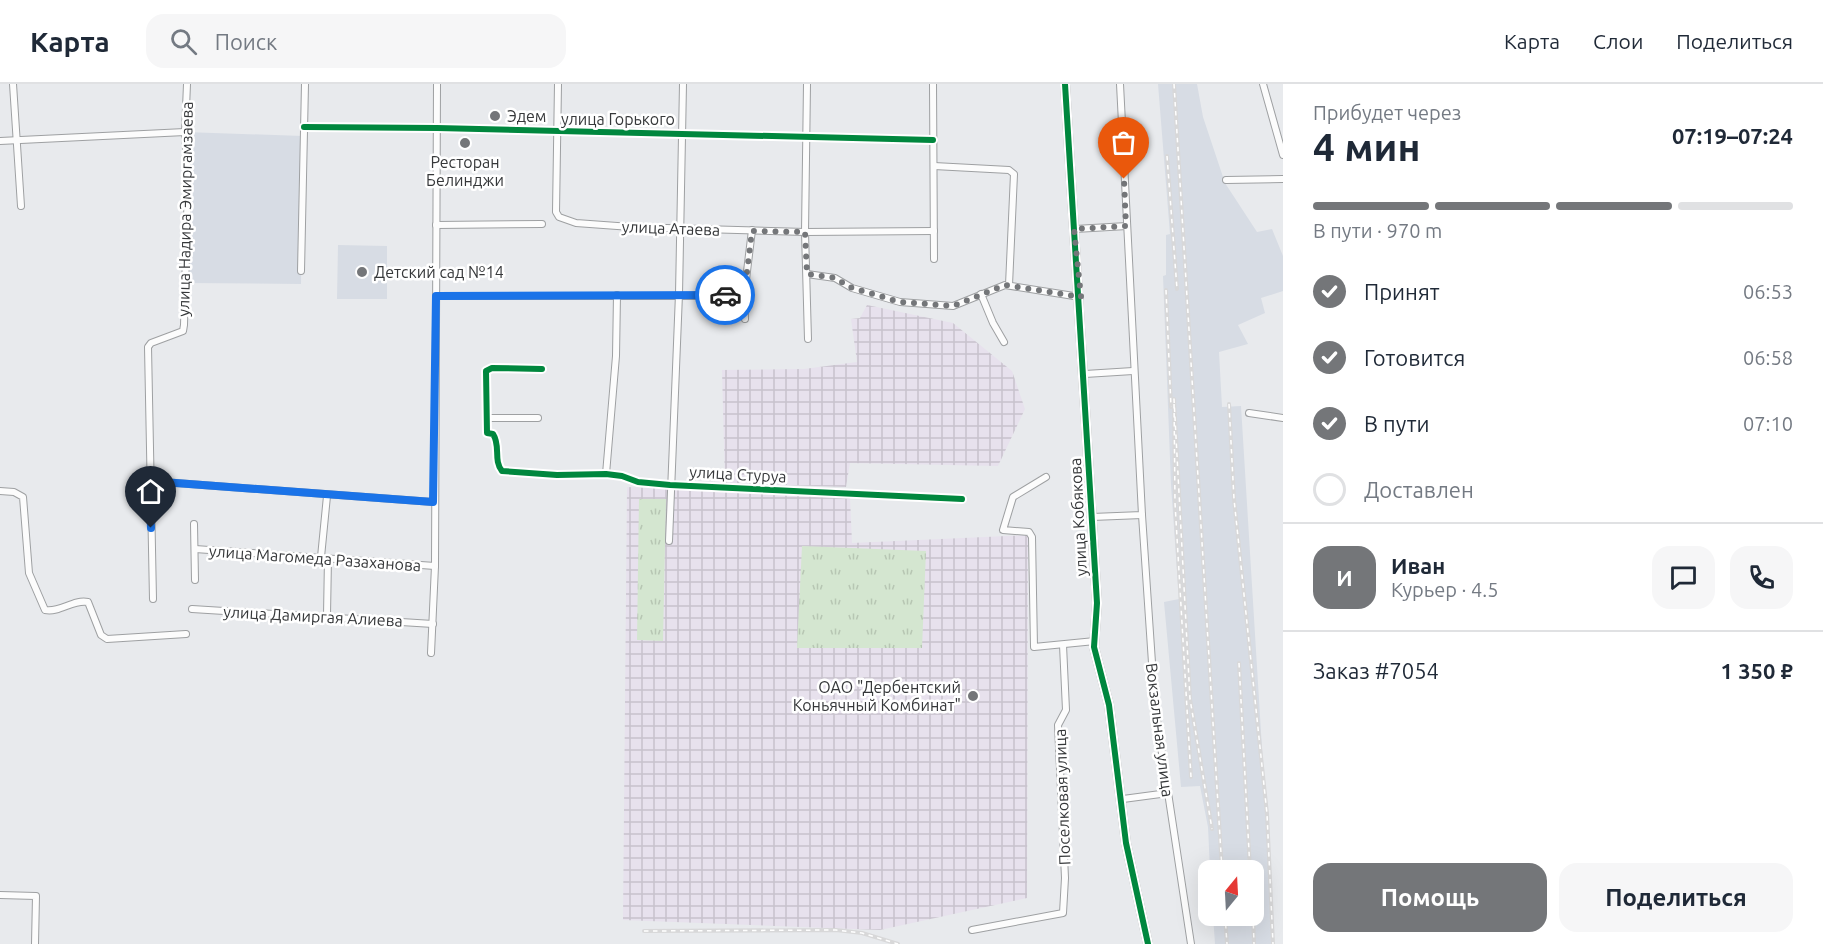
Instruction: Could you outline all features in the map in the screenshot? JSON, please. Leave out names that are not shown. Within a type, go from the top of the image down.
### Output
[{"type":"street","points":[[13,84],[21,206]]},
{"type":"street","name":"улица Надира Эмиргамзаева","points":[[153,599],[148,347],[151,343],[183,331],[184,325],[188,183],[185,132],[187,84]]},
{"type":"street","points":[[301,272],[304,84]]},
{"type":"street","points":[[431,653],[435,566],[433,502],[437,84]]},
{"type":"street","points":[[557,132],[558,84]]},
{"type":"street","points":[[669,541],[681,229],[683,84]]},
{"type":"street","points":[[807,84],[805,232],[808,339]]},
{"type":"street","points":[[933,84],[934,259]]},
{"type":"street","name":"улица Кобякова","points":[[1065,84],[1074,229],[1081,297],[1097,603],[1095,641],[1109,705],[1132,878],[1149,944]]},
{"type":"street","name":"Вокзальная улица","points":[[1120,84],[1133,372],[1155,707],[1191,944]]},
{"type":"street","points":[[1263,84],[1283,155]]},
{"type":"street","name":"улица Горького","points":[[304,128],[437,128],[933,140]]},
{"type":"street","points":[[0,141],[185,132]]},
{"type":"street","name":"улица Атаева","points":[[557,132],[556,212],[564,220],[576,223],[681,229],[805,232],[934,231]]},
{"type":"street","points":[[934,166],[1009,170],[1014,174],[1008,285]]},
{"type":"street","points":[[1226,180],[1283,179]]},
{"type":"street","points":[[436,225],[542,224]]},
{"type":"street","points":[[1074,229],[1126,226]]},
{"type":"street","points":[[745,320],[744,296],[752,231]]},
{"type":"street","points":[[807,274],[835,278],[852,288],[900,302],[953,306],[1008,285],[1081,297]]},
{"type":"street","points":[[436,296],[679,294],[744,296]]},
{"type":"street","points":[[981,294],[1004,342]]},
{"type":"street","points":[[606,474],[616,356],[617,295]]},
{"type":"street","points":[[538,418],[487,418],[486,371],[492,368],[542,369]]},
{"type":"street","points":[[1085,374],[1133,372]]},
{"type":"street","points":[[1249,413],[1283,418]]},
{"type":"street","name":"улица Стуруа","points":[[487,418],[487,433],[494,434],[498,441],[497,465],[502,471],[606,474],[622,476],[638,482],[670,485],[962,499]]},
{"type":"street","points":[[1046,477],[1013,496],[1003,530],[1029,532],[1032,537],[1034,646],[1095,641]]},
{"type":"street","points":[[149,481],[327,496],[433,502]]},
{"type":"street","points":[[0,491],[14,492],[23,497],[30,573],[45,610],[51,611],[82,601],[88,602],[101,635],[107,639],[186,634]]},
{"type":"street","points":[[327,496],[325,558],[327,615]]},
{"type":"street","points":[[1092,517],[1142,515]]},
{"type":"street","points":[[194,524],[195,580]]},
{"type":"street","name":"улица Магомеда Разаханова","points":[[195,549],[435,566]]},
{"type":"street","name":"улица Дамиргая Алиева","points":[[192,609],[327,615],[434,624]]},
{"type":"street","name":"Поселковая улица","points":[[972,930],[1063,913],[1065,878],[1058,725],[1066,710],[1063,645]]},
{"type":"street","points":[[1123,799],[1168,793]]},
{"type":"street","points":[[0,895],[36,896],[35,944]]},
{"type":"shaded area","points":[[1158,84],[1197,84],[1203,117],[1225,183],[1257,232],[1272,229],[1283,256],[1283,291],[1261,298],[1265,313],[1238,325],[1248,344],[1219,352],[1222,407],[1241,406],[1274,944],[1215,944],[1214,926],[1264,926],[1264,860],[1210,860],[1208,827],[1200,786],[1181,787],[1164,602],[1179,599],[1171,485],[1163,276],[1166,275],[1166,235],[1170,234]]},
{"type":"shaded area","points":[[185,132],[303,136],[301,284],[186,283]]},
{"type":"shaded area","name":"Детский сад №14","points":[[338,245],[387,246],[387,299],[337,299]]},
{"type":"shaded area","points":[[867,305],[953,323],[1012,371],[1025,409],[998,466],[850,463],[846,487],[725,483],[722,370],[804,369],[857,362],[851,319],[860,318]]},
{"type":"shaded area","points":[[627,487],[850,497],[852,543],[1028,535],[1027,898],[880,930],[623,920]]},
{"type":"green space","points":[[639,499],[666,499],[663,641],[637,640]]},
{"type":"green space","points":[[802,546],[926,551],[922,648],[797,648]]},
{"type":"railway","points":[[1174,84],[1221,860]]},
{"type":"railway","points":[[1167,156],[1177,289]]},
{"type":"railway","points":[[1166,290],[1171,407]]},
{"type":"railway","points":[[1191,777],[1175,503],[1174,399],[1190,699],[1212,829]]},
{"type":"railway","points":[[1229,404],[1234,499],[1267,814],[1273,944]]},
{"type":"railway","points":[[1239,663],[1249,860]]},
{"type":"railway","points":[[1226,926],[1227,944]]},
{"type":"railway","points":[[1253,926],[1254,944]]},
{"type":"railway","points":[[644,931],[836,930],[862,933],[898,944]]},
{"type":"cycle path","points":[[1065,84],[1097,603],[1094,647],[1109,705],[1126,843],[1148,944]]},
{"type":"cycle path","points":[[304,127],[933,140]]},
{"type":"cycle path","points":[[542,369],[492,368],[486,371],[487,433],[493,434],[497,443],[498,462],[502,471],[557,475],[606,474],[622,476],[638,482],[670,485],[962,499]]},
{"type":"way so far","points":[[725,295],[744,296],[752,231],[805,232],[807,274],[835,278],[852,288],[900,302],[953,306],[964,304],[989,290],[1005,285],[1069,297],[1081,297],[1074,229],[1126,226],[1124,179]]},
{"type":"place","name":"Эдем","points":[[495,116]]},
{"type":"place","name":"Ресторан Белинджи","points":[[465,143]]},
{"type":"place","name":"Детский сад №14","points":[[362,272]]},
{"type":"place","name":"ОАО \"Дербентский Коньячный Комбинат\"","points":[[973,696]]},
{"type":"route","points":[[151,528],[149,481],[327,496],[433,502],[436,296],[725,295]]}]
